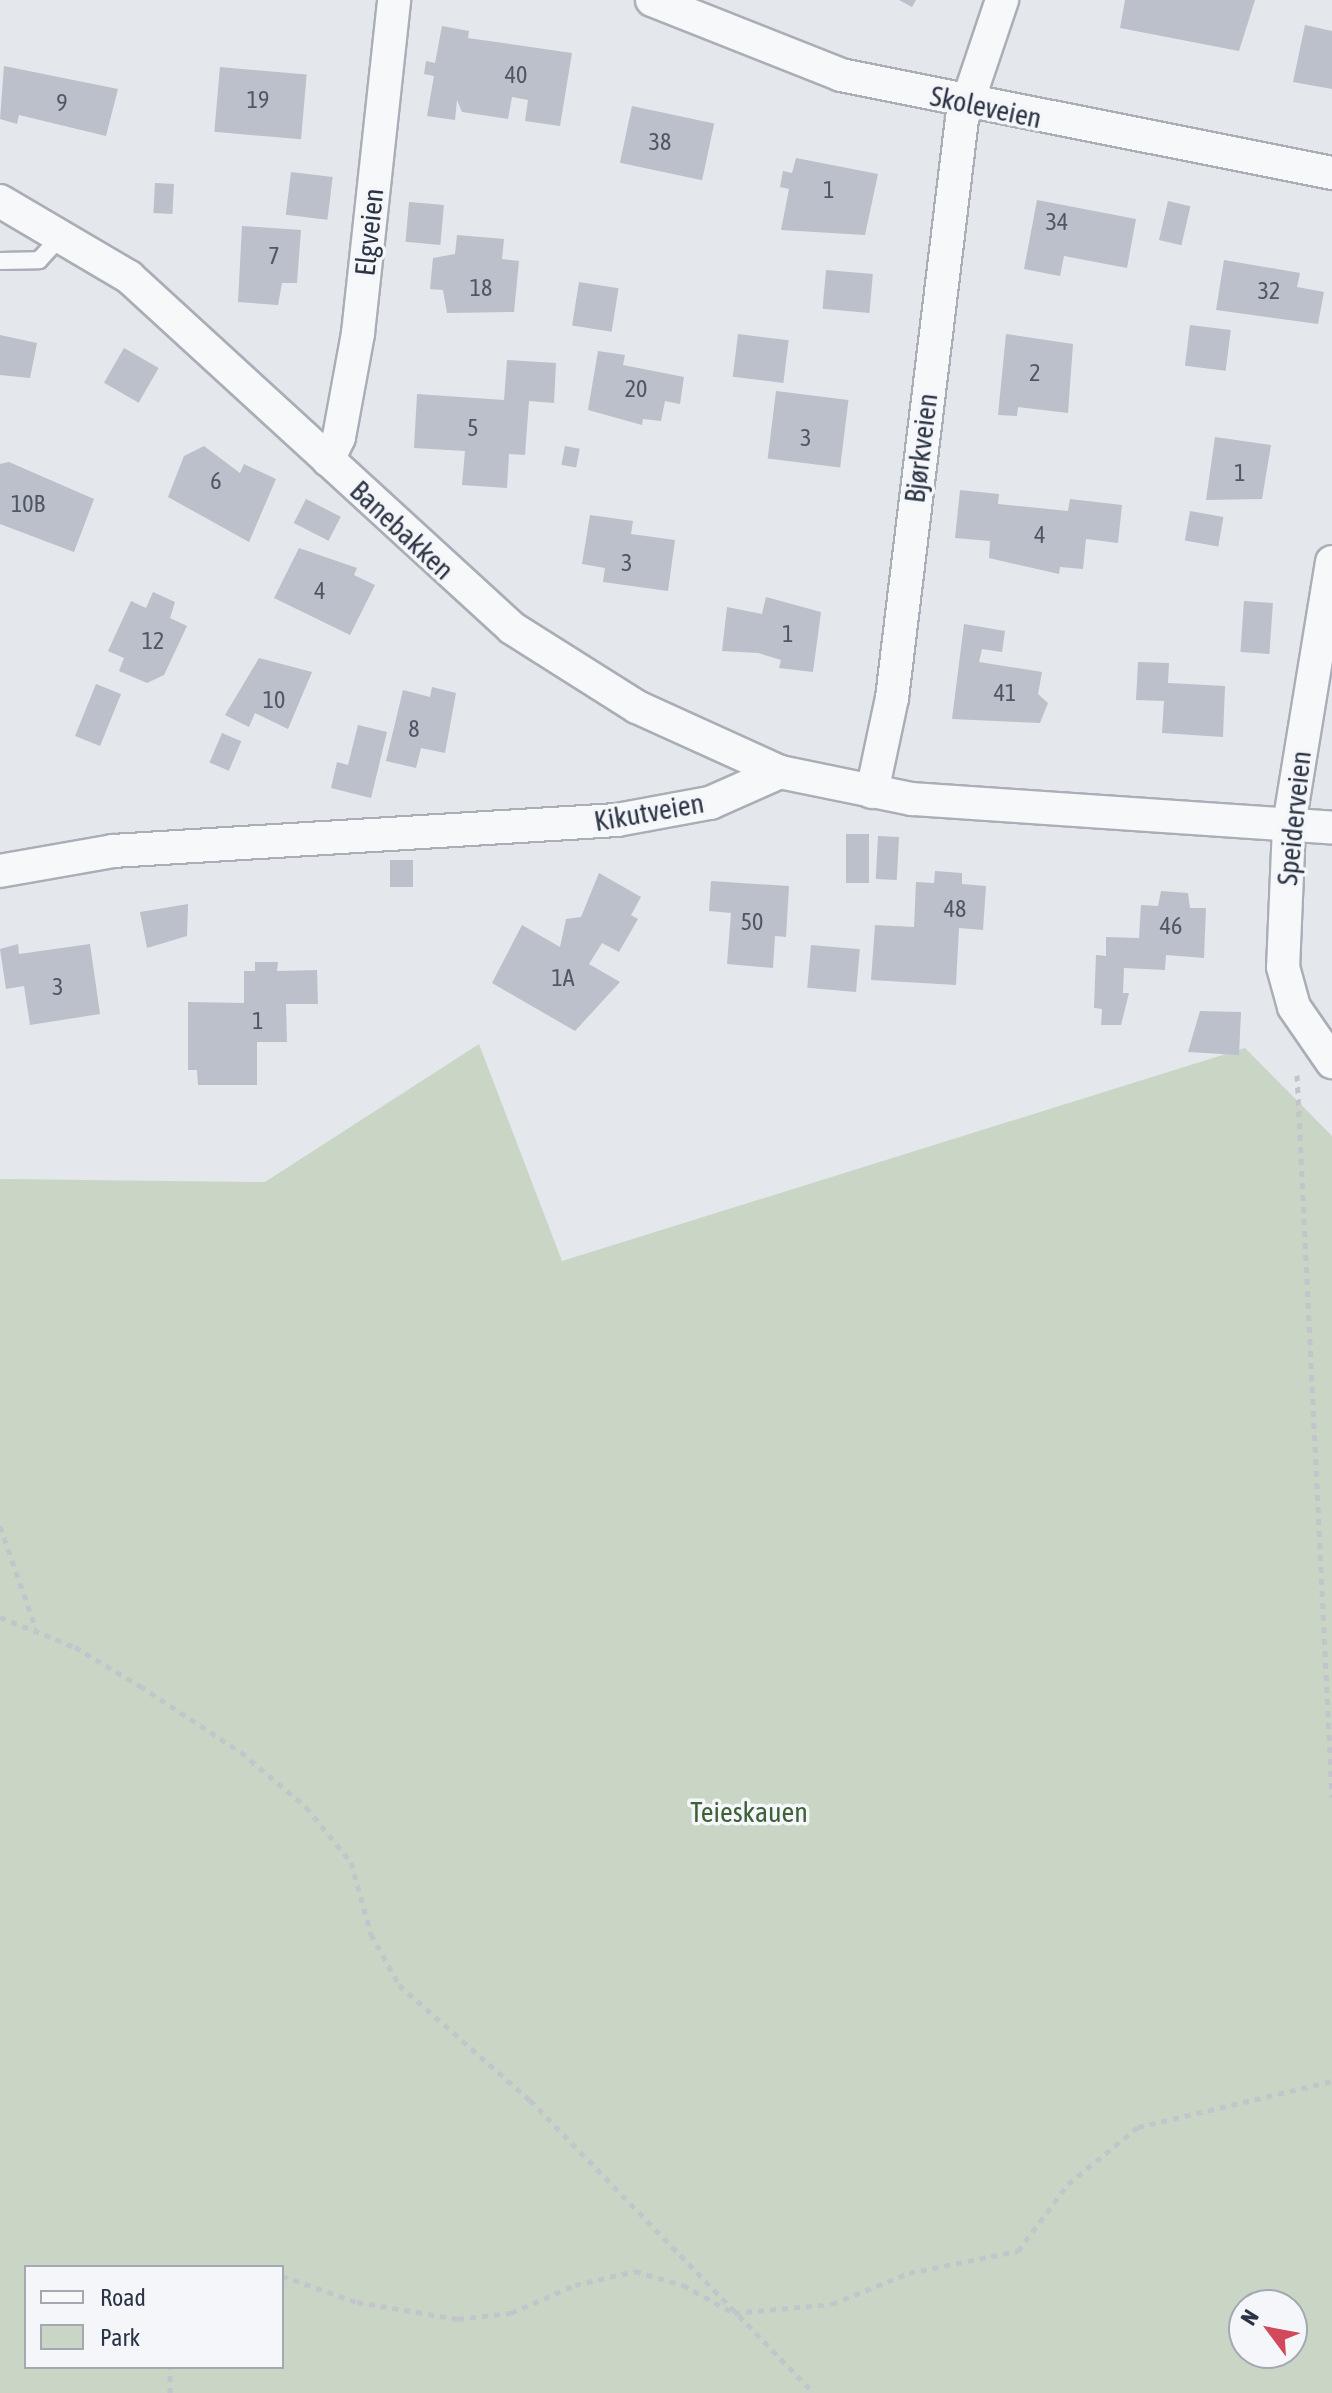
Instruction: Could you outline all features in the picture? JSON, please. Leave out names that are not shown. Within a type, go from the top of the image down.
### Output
[{"type":"street","name":"Elgveien","points":[[328,460],[339,437],[358,333],[394,0]]},
{"type":"street","name":"Skoleveien","points":[[652,0],[841,75],[966,104],[1332,173]]},
{"type":"street","name":"Bjørkveien","points":[[872,792],[893,687],[966,104],[1002,0]]},
{"type":"street","name":"Banebakken","points":[[0,201],[62,235],[184,323],[512,628],[637,707],[780,772]]},
{"type":"street","name":"Speiderveien","points":[[1332,562],[1289,826],[1284,981],[1332,1062]]},
{"type":"street","points":[[780,772],[872,792],[1332,828]]},
{"type":"street","name":"Kikutveien","points":[[0,871],[113,851],[617,820],[710,803],[780,772]]},
{"type":"lane","points":[[0,261],[39,260],[62,235]]},
{"type":"path","points":[[1297,1070],[1332,1797]]},
{"type":"path","points":[[0,1526],[36,1630]]},
{"type":"path","points":[[0,1617],[36,1630],[207,1727],[306,1807],[351,1862],[371,1934],[399,1985],[530,2100],[814,2393]]},
{"type":"path","points":[[284,2277],[357,2302],[458,2319],[511,2313],[575,2285],[635,2271],[683,2285],[734,2313],[832,2304],[909,2273],[1018,2251],[1068,2184],[1138,2127],[1332,2081]]},
{"type":"path","points":[[170,2369],[170,2393]]},
{"type":"green space","name":"Teieskauen","points":[[479,1044],[562,1261],[1245,1048],[1332,1136],[1332,2393],[0,2393],[0,1179],[265,1182]]},
{"type":"building","points":[[899,0],[916,0],[912,7]]},
{"type":"building","points":[[1125,0],[1255,0],[1239,51],[1120,28]]},
{"type":"building","points":[[1305,25],[1332,31],[1332,89],[1293,82]]},
{"type":"building","points":[[442,26],[469,31],[468,38],[572,53],[560,126],[525,121],[528,100],[512,97],[508,119],[462,112],[457,100],[455,120],[427,116],[434,76],[424,74],[426,61],[435,63]]},
{"type":"building","points":[[4,66],[118,89],[106,136],[19,115],[17,124],[0,119]]},
{"type":"building","points":[[220,67],[307,75],[301,139],[214,132]]},
{"type":"building","points":[[632,106],[714,123],[702,180],[620,163]]},
{"type":"building","points":[[796,158],[878,174],[865,235],[781,230],[789,189],[780,187],[783,171],[792,173]]},
{"type":"building","points":[[291,172],[333,177],[327,220],[286,215]]},
{"type":"building","points":[[155,183],[174,184],[172,214],[153,213]]},
{"type":"building","points":[[1037,200],[1136,219],[1127,268],[1064,256],[1060,276],[1024,269]]},
{"type":"building","points":[[1168,201],[1190,206],[1181,245],[1159,240]]},
{"type":"building","points":[[409,202],[444,205],[440,245],[406,242]]},
{"type":"building","points":[[242,226],[301,230],[297,283],[282,283],[278,305],[238,302]]},
{"type":"building","points":[[457,235],[504,239],[502,259],[519,261],[514,312],[447,313],[443,290],[430,289],[433,258],[455,254]]},
{"type":"building","points":[[1224,260],[1300,273],[1297,287],[1324,292],[1318,324],[1216,310]]},
{"type":"building","points":[[826,270],[873,274],[869,313],[823,309]]},
{"type":"building","points":[[579,282],[619,288],[612,332],[572,325]]},
{"type":"building","points":[[1190,325],[1231,330],[1226,371],[1185,366]]},
{"type":"building","points":[[738,334],[789,340],[783,383],[733,377]]},
{"type":"building","points":[[1006,334],[1073,344],[1068,413],[1018,407],[1017,416],[998,415]]},
{"type":"building","points":[[0,335],[37,343],[30,378],[0,375]]},
{"type":"building","points":[[124,348],[159,368],[139,403],[104,383]]},
{"type":"building","points":[[598,351],[625,355],[623,365],[684,377],[680,404],[665,401],[661,421],[643,419],[642,425],[588,410]]},
{"type":"building","points":[[507,360],[556,363],[554,403],[529,401],[525,455],[509,454],[507,488],[462,485],[465,451],[414,448],[417,394],[504,400]]},
{"type":"building","points":[[776,391],[848,400],[840,467],[768,458]]},
{"type":"building","points":[[1215,437],[1271,445],[1262,499],[1206,500]]},
{"type":"building","points":[[204,446],[240,473],[244,464],[276,479],[249,542],[168,497],[184,456]]},
{"type":"building","points":[[565,446],[580,449],[576,468],[561,465]]},
{"type":"building","points":[[9,462],[94,499],[74,552],[0,524],[0,464]]},
{"type":"building","points":[[960,490],[999,494],[998,504],[1068,511],[1070,499],[1122,505],[1118,543],[1086,539],[1083,569],[1060,567],[1059,574],[989,558],[990,541],[955,538]]},
{"type":"building","points":[[306,499],[341,517],[328,541],[294,523]]},
{"type":"building","points":[[1190,511],[1223,517],[1218,546],[1185,541]]},
{"type":"building","points":[[590,515],[633,521],[631,534],[675,540],[668,591],[603,582],[605,568],[582,564]]},
{"type":"building","points":[[299,548],[357,568],[354,575],[375,585],[350,635],[274,598]]},
{"type":"building","points":[[153,592],[175,602],[170,618],[187,626],[164,675],[147,683],[119,671],[124,658],[108,651],[131,601],[146,608]]},
{"type":"building","points":[[766,597],[821,612],[813,672],[779,668],[781,660],[758,653],[722,651],[727,607],[762,614]]},
{"type":"building","points":[[1244,601],[1273,603],[1269,654],[1240,652]]},
{"type":"building","points":[[964,624],[1005,631],[1002,652],[982,649],[979,662],[1042,672],[1038,694],[1048,703],[1040,723],[952,719]]},
{"type":"building","points":[[259,658],[312,672],[288,729],[255,713],[249,727],[225,715]]},
{"type":"building","points":[[1138,662],[1169,663],[1168,683],[1225,686],[1223,737],[1162,733],[1164,701],[1136,700]]},
{"type":"building","points":[[96,684],[121,694],[100,746],[75,736]]},
{"type":"building","points":[[432,687],[456,693],[445,753],[421,748],[416,768],[386,761],[403,690],[430,697]]},
{"type":"building","points":[[358,725],[387,732],[371,798],[331,788],[337,762],[348,765]]},
{"type":"building","points":[[222,733],[241,741],[229,771],[209,762]]},
{"type":"building","points":[[846,834],[869,834],[869,883],[846,883]]},
{"type":"building","points":[[878,836],[899,837],[897,880],[876,879]]},
{"type":"building","points":[[390,860],[413,860],[413,887],[390,887]]},
{"type":"building","points":[[935,871],[962,873],[962,884],[986,886],[983,930],[959,928],[956,985],[871,980],[875,925],[914,927],[916,882],[934,883]]},
{"type":"building","points":[[599,873],[641,897],[631,915],[638,919],[619,952],[602,943],[589,964],[620,982],[575,1031],[492,983],[522,925],[560,947],[566,919],[581,917]]},
{"type":"building","points":[[711,881],[789,886],[786,937],[775,936],[773,968],[727,964],[731,913],[709,911]]},
{"type":"building","points":[[1161,891],[1188,893],[1190,908],[1206,908],[1204,958],[1166,955],[1165,970],[1124,968],[1123,993],[1129,993],[1121,1025],[1101,1025],[1102,1009],[1094,1008],[1096,955],[1106,956],[1106,937],[1139,938],[1141,905],[1158,906]]},
{"type":"building","points":[[188,904],[187,936],[147,948],[140,912]]},
{"type":"building","points":[[18,944],[19,954],[90,944],[100,1014],[30,1025],[24,986],[6,989],[0,949]]},
{"type":"building","points":[[811,945],[860,949],[856,992],[807,988]]},
{"type":"building","points":[[255,962],[278,962],[277,971],[317,970],[318,1004],[286,1004],[287,1042],[257,1042],[257,1085],[198,1085],[197,1070],[188,1070],[188,1002],[244,1003],[244,971],[255,971]]},
{"type":"building","points":[[1200,1011],[1241,1012],[1239,1055],[1188,1052]]}]
